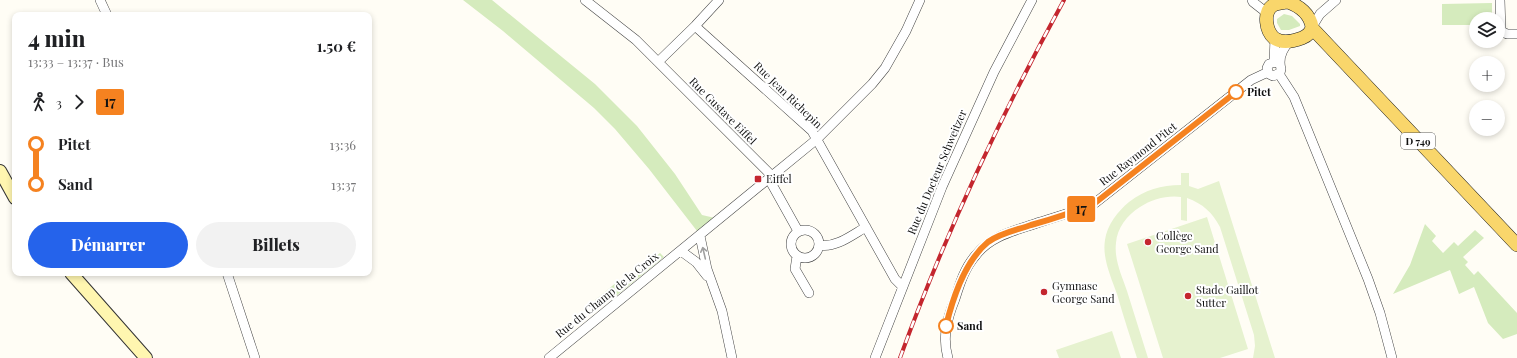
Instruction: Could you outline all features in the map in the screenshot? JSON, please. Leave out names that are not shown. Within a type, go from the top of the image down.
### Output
[{"type":"main road","points":[[1287,1],[1300,8],[1311,29],[1290,41],[1275,38],[1268,27],[1270,6],[1287,1]]},
{"type":"main road","name":"D 749","points":[[1311,29],[1517,245]]},
{"type":"street","points":[[100,0],[106,12]]},
{"type":"street","name":"Rue Gustave Eiffel","points":[[585,0],[636,40],[770,178],[798,231]]},
{"type":"street","points":[[658,62],[719,0]]},
{"type":"street","name":"Rue du Champ de la Croix","points":[[550,358],[817,139],[872,84],[885,68],[906,31],[920,0]]},
{"type":"street","name":"Rue du Docteur Schweitzer","points":[[876,358],[942,187],[994,72],[1032,0]]},
{"type":"street","points":[[1252,0],[1253,2],[1270,6]]},
{"type":"street","points":[[1311,29],[1320,14],[1336,0]]},
{"type":"street","points":[[1500,0],[1501,31],[1507,34],[1517,34]]},
{"type":"street","name":"Rue Jean Richepin","points":[[695,26],[812,131],[895,279],[903,287]]},
{"type":"street","points":[[1275,38],[1277,63],[1281,69],[1279,74],[1294,97],[1368,279],[1380,313],[1392,358]]},
{"type":"street","points":[[1277,63],[1285,46],[1290,41]]},
{"type":"street","points":[[1277,63],[1271,62],[1268,66],[1268,72],[1273,76],[1279,74]]},
{"type":"street","name":"Rue Raymond Pitet","points":[[948,358],[944,336],[954,299],[968,266],[976,254],[989,242],[1003,234],[1079,210],[1095,203],[1251,80],[1268,72]]},
{"type":"street","points":[[0,171],[12,193]]},
{"type":"street","points":[[820,244],[829,246],[835,244],[866,227]]},
{"type":"street","points":[[802,229],[813,231],[818,237],[820,244],[817,252],[813,256],[806,258],[797,256],[791,245],[793,237],[802,229]]},
{"type":"street","points":[[700,236],[707,269],[718,296],[726,326],[732,358]]},
{"type":"street","points":[[681,251],[696,262],[704,271],[718,296]]},
{"type":"street","points":[[797,256],[795,269],[809,293]]},
{"type":"street","points":[[74,276],[146,358]]},
{"type":"street","points":[[228,276],[255,358]]},
{"type":"green space","points":[[463,0],[492,0],[595,84],[637,126],[675,174],[702,215],[715,218],[697,231],[649,169],[615,129],[594,108],[503,31]]},
{"type":"green space","points":[[1492,3],[1492,12],[1469,12],[1469,25],[1442,25],[1442,4]]},
{"type":"green space","points":[[1284,14],[1292,16],[1300,24],[1300,26],[1289,30],[1281,30],[1277,23],[1277,19]]},
{"type":"green space","points":[[1181,173],[1189,173],[1189,186],[1198,189],[1219,181],[1275,358],[1253,358],[1255,346],[1254,335],[1220,227],[1217,222],[1206,209],[1187,198],[1187,221],[1181,220],[1181,197],[1165,197],[1145,204],[1135,210],[1124,222],[1118,232],[1117,237],[1117,262],[1148,358],[1137,358],[1106,261],[1104,247],[1106,234],[1114,219],[1129,202],[1141,194],[1154,189],[1181,185]]},
{"type":"green space","name":"Stade Gaillot Sutter","points":[[1207,217],[1248,349],[1220,358],[1163,358],[1127,244]]},
{"type":"green space","points":[[1425,224],[1436,236],[1432,241],[1443,253],[1454,242],[1458,246],[1475,230],[1484,238],[1463,257],[1468,262],[1465,265],[1474,275],[1478,271],[1517,313],[1517,334],[1503,339],[1488,323],[1474,287],[1459,294],[1450,270],[1393,294],[1410,265]]},
{"type":"green space","points":[[660,253],[664,257],[611,300],[608,296],[597,305],[595,300],[617,282],[621,285]]},
{"type":"green space","points":[[1112,331],[1121,358],[1059,358],[1056,350]]},
{"type":"railway","points":[[900,358],[917,312],[975,176],[1018,87],[1064,0]]},
{"type":"bus line","name":"17","points":[[946,326],[954,299],[968,266],[976,254],[989,242],[1003,234],[1079,210],[1095,203],[1111,192],[1236,92]]},
{"type":"place","name":"Pitet","points":[[1236,92]]},
{"type":"place","name":"Eiffel","points":[[758,179]]},
{"type":"place","name":"Collège George Sand","points":[[1148,242]]},
{"type":"place","name":"Gymnase George Sand","points":[[1044,292]]},
{"type":"place","name":"Stade Gaillot Sutter","points":[[1188,296]]},
{"type":"place","name":"Sand","points":[[946,326]]}]
